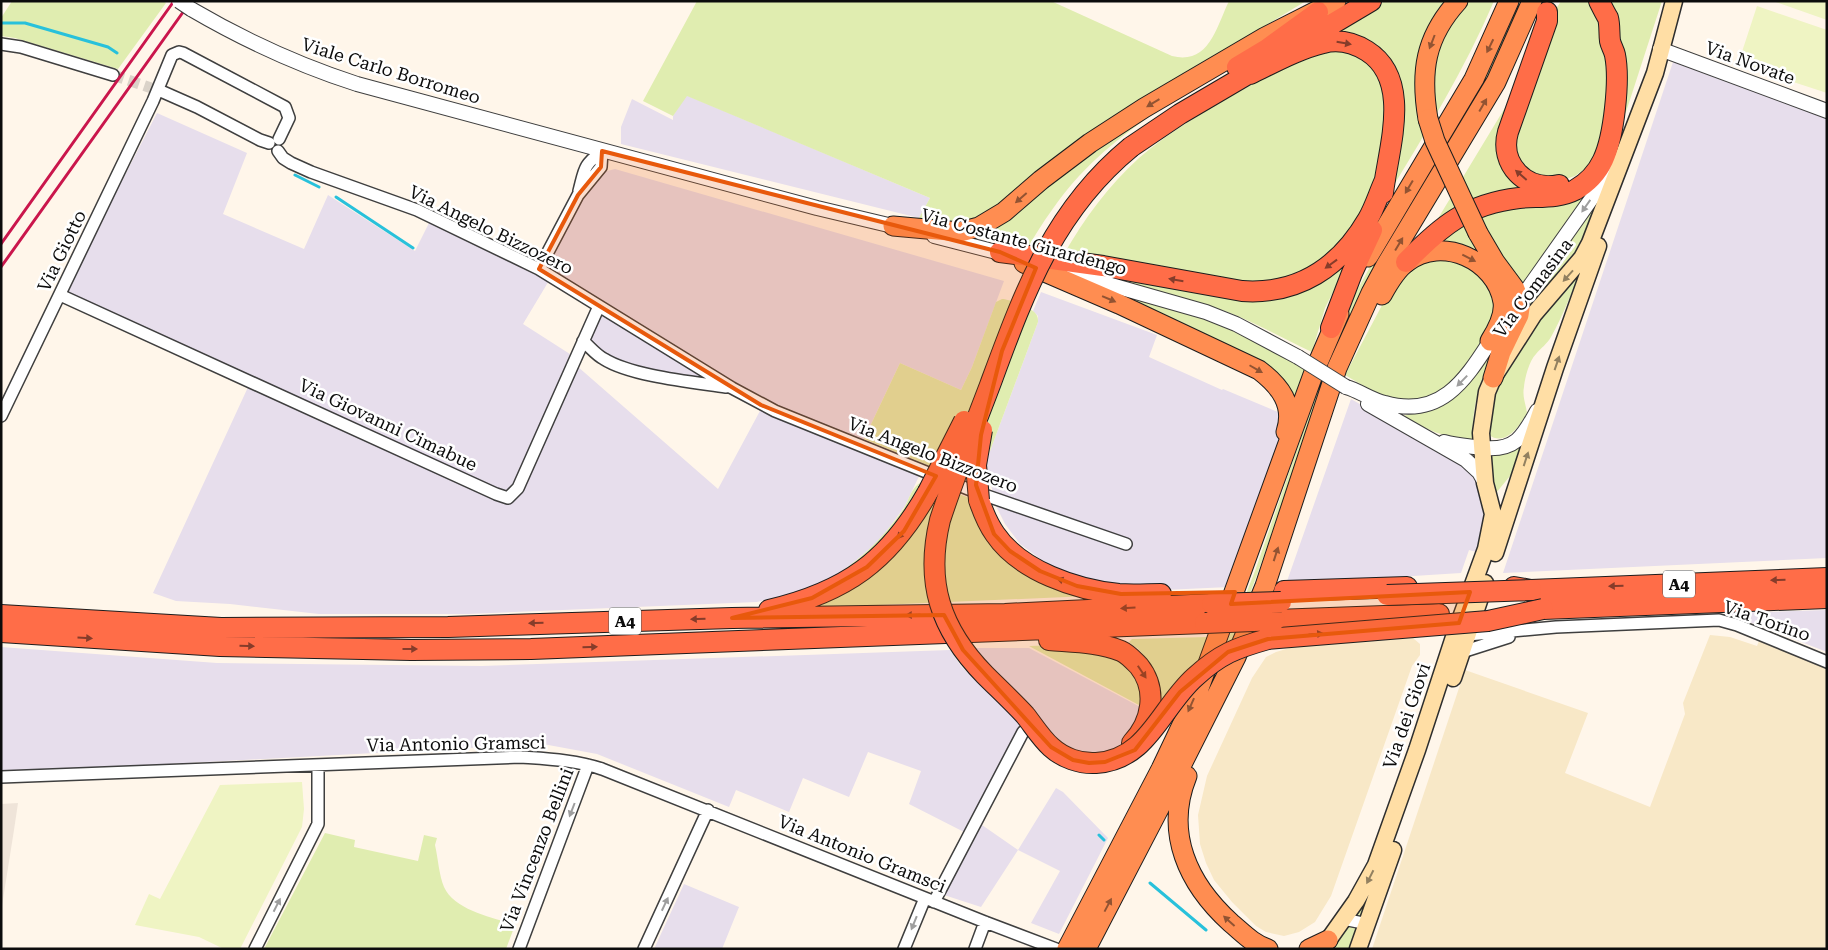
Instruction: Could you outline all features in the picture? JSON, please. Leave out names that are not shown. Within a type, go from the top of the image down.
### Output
[{"type":"highway","points":[[1336,1],[1267,49],[1184,99],[1099,176],[1062,222],[1034,273],[1002,351],[940,520],[934,542],[935,583],[947,623],[962,650],[1023,723],[1062,754],[1073,760],[1090,763],[1121,758],[1135,750],[1194,677],[1218,658],[1247,645],[1268,639],[1307,635],[1488,621],[1544,619]]},
{"type":"highway","points":[[1131,147],[1180,114],[1371,1]]},
{"type":"highway","points":[[1458,1],[1434,34],[1428,52],[1424,81],[1428,119],[1435,141],[1478,233],[1518,297],[1519,315],[1501,352],[1493,378]]},
{"type":"highway","points":[[1332,328],[1381,234],[1474,79],[1509,1]]},
{"type":"highway","points":[[1345,350],[1406,262],[1454,219],[1467,212],[1502,200],[1568,193],[1583,185],[1594,175],[1604,158],[1616,105],[1616,63],[1608,20],[1599,1]]},
{"type":"highway","points":[[1544,5],[1547,21],[1506,140],[1507,153],[1512,166],[1530,183],[1548,187],[1570,182],[1585,172],[1598,156],[1609,108],[1608,55],[1611,44]]},
{"type":"highway","points":[[1086,949],[1236,657],[1265,586],[1325,403],[1345,350],[1371,293],[1386,265],[1544,5]]},
{"type":"highway","points":[[893,226],[960,232],[979,227],[1004,212],[1041,180],[1090,143],[1144,108],[1265,37],[1318,12]]},
{"type":"highway","points":[[1058,948],[1161,769],[1198,691],[1352,273],[1378,216],[1383,196],[1392,144],[1394,97],[1392,82],[1388,73],[1373,55],[1350,43],[1325,42],[1250,74]]},
{"type":"highway","points":[[1000,252],[1103,266],[1242,291],[1262,292],[1281,289],[1303,281],[1338,259],[1358,235],[1369,217],[1385,180]]},
{"type":"highway","points":[[1406,262],[1435,251],[1447,251],[1460,254],[1482,265],[1498,285],[1503,303],[1500,323],[1490,342]]},
{"type":"highway","points":[[1000,252],[1216,348],[1259,370],[1273,380],[1287,402],[1289,415],[1287,429],[1280,449],[1276,479]]},
{"type":"highway","points":[[732,618],[812,598],[848,580],[867,567],[893,543],[911,521],[928,492],[1002,351]]},
{"type":"highway","points":[[1002,351],[976,465],[976,485],[979,500],[991,527],[1002,543],[1025,562],[1059,580],[1085,588],[1121,594],[1214,598]]},
{"type":"highway","name":"A4","points":[[1,632],[220,646],[411,650],[531,649],[1206,624],[1280,604],[1388,595],[1827,578]]},
{"type":"highway","points":[[1280,604],[1429,586],[1500,584],[1531,590]]},
{"type":"highway","name":"A4","points":[[1,614],[221,628],[448,627],[732,618],[1005,614],[1214,598],[1280,604],[1544,619],[1827,598]]},
{"type":"highway","points":[[645,645],[701,648],[1044,639],[1094,644],[1124,652],[1145,674],[1149,684],[1150,697],[1147,722],[1141,733],[1130,744],[1119,751],[1105,756],[1077,754],[1023,723]]},
{"type":"highway","points":[[1216,698],[1206,733],[1181,790],[1178,816],[1179,836],[1192,875],[1202,892],[1216,909],[1262,947]]},
{"type":"highway","points":[[1309,949],[1325,944]]},
{"type":"main road","name":"Via Comasina","points":[[1485,483],[1480,433],[1487,392],[1493,378],[1534,314],[1582,258],[1590,243],[1634,126],[1642,91],[1651,65],[1660,49],[1674,1]]},
{"type":"main road","name":"Via Comasina","points":[[1515,493],[1547,392],[1608,217],[1624,153]]},
{"type":"main road","name":"Via dei Giovi","points":[[1325,944],[1361,892],[1376,865],[1417,750],[1491,531],[1493,514],[1485,483]]},
{"type":"main road","name":"Via dei Giovi","points":[[1358,949],[1468,635],[1515,493]]},
{"type":"street","name":"Viale Carlo Borromeo","points":[[179,1],[260,47],[325,74],[366,87],[602,151]]},
{"type":"street","points":[[1,44],[21,47],[113,75]]},
{"type":"street","name":"Via Novate","points":[[1660,49],[1827,111]]},
{"type":"street","name":"Via Giotto","points":[[1,416],[153,101],[170,58],[175,53],[183,53],[285,107],[289,118],[274,141]]},
{"type":"street","points":[[163,92],[181,99],[260,140],[274,141]]},
{"type":"street","name":"Via Angelo Bizzozero","points":[[274,141],[269,146],[272,151],[278,151],[283,158],[291,163],[417,210],[539,269],[732,388],[775,411],[965,488],[1126,544]]},
{"type":"street","points":[[539,269],[578,195],[588,161],[602,151]]},
{"type":"street","name":"Via Costante Girardengo","points":[[602,151],[1000,252],[1206,312],[1236,324],[1298,356],[1346,387],[1354,396],[1469,462],[1479,472],[1485,483]]},
{"type":"street","points":[[1527,290],[1624,153]]},
{"type":"street","name":"Via Giovanni Cimabue","points":[[60,295],[508,498],[518,488],[599,306]]},
{"type":"street","points":[[1346,387],[1375,400],[1392,405],[1411,406],[1430,403],[1444,396],[1460,384],[1509,315]]},
{"type":"street","name":"Via Angelo Bizzozero","points":[[583,341],[603,359],[617,365],[654,375],[732,388]]},
{"type":"street","name":"Via Comasina","points":[[1482,447],[1493,449],[1506,447],[1520,438],[1547,392]]},
{"type":"street","name":"Via Costante Girardengo","points":[[1411,429],[1448,443],[1467,447],[1482,447]]},
{"type":"street","name":"Via Torino","points":[[1462,652],[1492,642],[1544,619]]},
{"type":"street","name":"Via Torino","points":[[1468,635],[1544,619],[1719,620],[1737,625],[1827,662]]},
{"type":"street","points":[[1417,750],[1433,717],[1459,642],[1463,636],[1468,635]]},
{"type":"street","points":[[904,949],[1023,723]]},
{"type":"street","name":"Via Antonio Gramsci","points":[[1,777],[520,757],[555,759],[588,764],[708,810],[985,922],[1058,948]]},
{"type":"street","name":"Via Vincenzo Bellini","points":[[519,949],[588,764]]},
{"type":"street","points":[[255,949],[318,824],[318,766]]},
{"type":"street","points":[[644,949],[708,810]]},
{"type":"street","points":[[1343,919],[1368,924]]},
{"type":"street","points":[[975,949],[985,922]]},
{"type":"highlighted area","points":[[602,151],[1000,252],[1036,268],[1002,351],[981,435],[976,485],[994,534],[1010,551],[1040,571],[1077,586],[1121,594],[1235,592],[1231,604],[1470,592],[1459,623],[1268,639],[1228,652],[1180,692],[1135,750],[1105,762],[1089,763],[1073,760],[1051,747],[963,650],[944,615],[732,618],[812,598],[867,567],[904,531],[936,476],[761,405],[539,269],[578,195],[601,167]]},
{"type":"shaded area","points":[[1673,62],[1827,119],[1827,558],[1503,573]]},
{"type":"shaded area","points":[[686,95],[930,198],[919,218],[621,144],[621,127],[632,99],[673,120],[673,116]]},
{"type":"shaded area","points":[[157,113],[247,153],[223,214],[304,249],[328,195],[415,251],[431,219],[550,279],[523,324],[573,356],[515,485],[507,494],[64,293]]},
{"type":"shaded area","points":[[615,169],[1004,281],[972,367],[961,390],[900,363],[863,441],[774,405],[736,387],[616,370],[600,363],[585,346],[604,304],[544,267],[581,197],[598,176]]},
{"type":"shaded area","points":[[1041,292],[1157,335],[1149,357],[1222,390],[1285,415],[1283,431],[1229,587],[1143,591],[1057,571],[1020,544],[1005,524],[997,508],[991,485],[994,478],[983,470],[1038,322],[1038,316],[1033,311]]},
{"type":"shaded area","points":[[577,366],[718,489],[761,409],[920,474],[905,506],[892,524],[878,542],[847,568],[822,583],[757,602],[468,614],[319,614],[230,604],[176,601],[153,593],[249,385],[508,499]]},
{"type":"shaded area","points":[[1351,399],[1462,463],[1476,476],[1488,503],[1480,553],[1469,550],[1461,573],[1286,584]]},
{"type":"shaded area","points":[[1827,610],[1827,652],[1726,613]]},
{"type":"shaded area","points":[[1710,635],[1730,637],[1757,646],[1759,641],[1827,668],[1827,949],[1372,949],[1465,670],[1588,713],[1565,773],[1650,807],[1685,714],[1683,703]]},
{"type":"shaded area","points":[[1413,638],[1420,644],[1420,655],[1412,666],[1331,896],[1315,922],[1299,932],[1284,936],[1266,932],[1256,926],[1232,902],[1214,880],[1200,844],[1198,815],[1207,776],[1252,678],[1266,657],[1293,647]]},
{"type":"shaded area","points":[[1,647],[217,663],[482,666],[950,650],[961,666],[1020,724],[964,832],[909,804],[921,771],[868,752],[849,797],[803,778],[789,812],[736,790],[729,807],[597,754],[543,744],[1,773]]},
{"type":"shaded area","points":[[970,648],[1029,648],[1144,709],[1130,739],[1113,751],[1092,754],[1071,748],[1058,739]]},
{"type":"shaded area","points":[[1056,788],[1063,792],[1108,838],[1059,934],[1031,923],[1060,871],[1018,850]]},
{"type":"shaded area","points":[[18,803],[14,830],[1,912],[1,804]]},
{"type":"shaded area","points":[[982,825],[1018,850],[981,907],[944,895]]},
{"type":"shaded area","points":[[684,884],[739,907],[722,949],[654,949]]},
{"type":"green space","points":[[12,1],[163,1],[166,3],[118,69],[15,38],[1,36],[1,18]]},
{"type":"green space","points":[[697,1],[1051,1],[1172,56],[1185,57],[1195,55],[1210,42],[1229,1],[1306,1],[1169,84],[990,212],[972,219],[946,223],[919,218],[930,198],[687,96],[673,116],[643,101]]},
{"type":"green space","points":[[1385,1],[1451,1],[1435,25],[1424,53],[1421,82],[1425,110],[1433,101],[1434,60],[1446,24],[1463,1],[1494,1],[1458,76],[1388,195],[1399,132],[1399,98],[1395,74],[1383,55],[1373,47],[1357,38],[1331,35],[1332,32]]},
{"type":"green space","points":[[1516,1],[1527,1],[1294,470],[1257,575],[1218,676],[1194,719],[1211,683],[1255,571],[1312,406],[1326,359],[1354,296]]},
{"type":"green space","points":[[1561,1],[1662,1],[1626,112],[1594,160],[1575,176],[1563,180],[1526,174],[1512,148],[1556,9]]},
{"type":"green space","points":[[1773,1],[1827,1],[1827,20]]},
{"type":"green space","points":[[1757,6],[1827,30],[1827,93],[1738,64]]},
{"type":"green space","points":[[1329,46],[1371,59],[1389,93],[1380,173],[1357,224],[1334,252],[1299,273],[1259,284],[1064,254],[1107,191],[1128,168],[1152,147],[1193,119],[1280,68],[1309,53]]},
{"type":"green space","points":[[1186,91],[1130,130],[1091,164],[1072,184],[1045,219],[1028,247],[961,234]]},
{"type":"green space","points":[[1509,101],[1503,134],[1532,189],[1431,230]]},
{"type":"green space","points":[[1598,178],[1524,286],[1499,254],[1479,212]]},
{"type":"green space","points":[[1604,187],[1581,250],[1529,311],[1529,296]]},
{"type":"green space","points":[[1469,214],[1505,297],[1441,243],[1440,233]]},
{"type":"green space","points":[[1359,240],[1325,308],[1312,352],[1225,311],[1114,278],[1269,295]]},
{"type":"green space","points":[[1445,254],[1487,278],[1497,307],[1489,335],[1447,389],[1414,401],[1386,399],[1345,375],[1389,292],[1416,261]]},
{"type":"green space","points":[[1581,267],[1568,303],[1555,329],[1529,365],[1524,390],[1527,413],[1516,429],[1506,437],[1495,438],[1489,435],[1486,417],[1507,360]]},
{"type":"green space","points":[[1108,292],[1160,304],[1210,320],[1251,338],[1307,369],[1295,407],[1285,388]]},
{"type":"green space","points":[[1002,299],[1015,302],[1030,309],[1036,314],[1038,322],[983,470],[935,468],[864,439],[900,363],[961,390],[972,367],[996,302]]},
{"type":"green space","points":[[1508,326],[1493,354],[1477,396],[1474,411],[1473,442],[1436,432],[1402,416],[1430,410],[1441,405]]},
{"type":"green space","points":[[1528,430],[1516,472],[1510,476],[1496,493],[1490,486],[1491,454]]},
{"type":"green space","points":[[924,481],[975,500],[994,536],[1006,551],[1019,562],[1051,581],[1089,594],[1089,596],[809,608],[809,605],[828,596],[865,573],[898,545],[925,511],[935,492],[925,488],[906,519],[895,532],[857,568],[826,587],[822,583],[857,560],[887,531],[904,508],[914,489]]},
{"type":"green space","points":[[1208,637],[1199,667],[1160,711],[1160,687],[1155,672],[1141,652],[1129,642],[1132,639]]},
{"type":"green space","points":[[1097,644],[1136,662],[1150,711],[1029,646]]},
{"type":"green space","points":[[302,782],[304,809],[302,827],[240,949],[224,949],[199,937],[135,925],[149,894],[160,899],[220,785]]},
{"type":"green space","points":[[325,833],[355,840],[354,847],[418,861],[424,835],[437,838],[435,845],[440,872],[444,887],[449,895],[475,912],[515,925],[506,949],[264,949]]},
{"type":"green space","points":[[1367,895],[1372,897],[1353,949],[1329,949]]},
{"type":"waterway","points":[[1,23],[25,23],[108,47],[117,53]]},
{"type":"waterway","points":[[295,175],[319,187]]},
{"type":"waterway","points":[[336,197],[413,248]]},
{"type":"waterway","points":[[1099,835],[1104,840]]},
{"type":"waterway","points":[[1150,883],[1206,930]]},
{"type":"tunnel","points":[[113,75],[163,92]]},
{"type":"railway","points":[[1,244],[174,1]]},
{"type":"railway","points":[[1,267],[191,1]]}]
